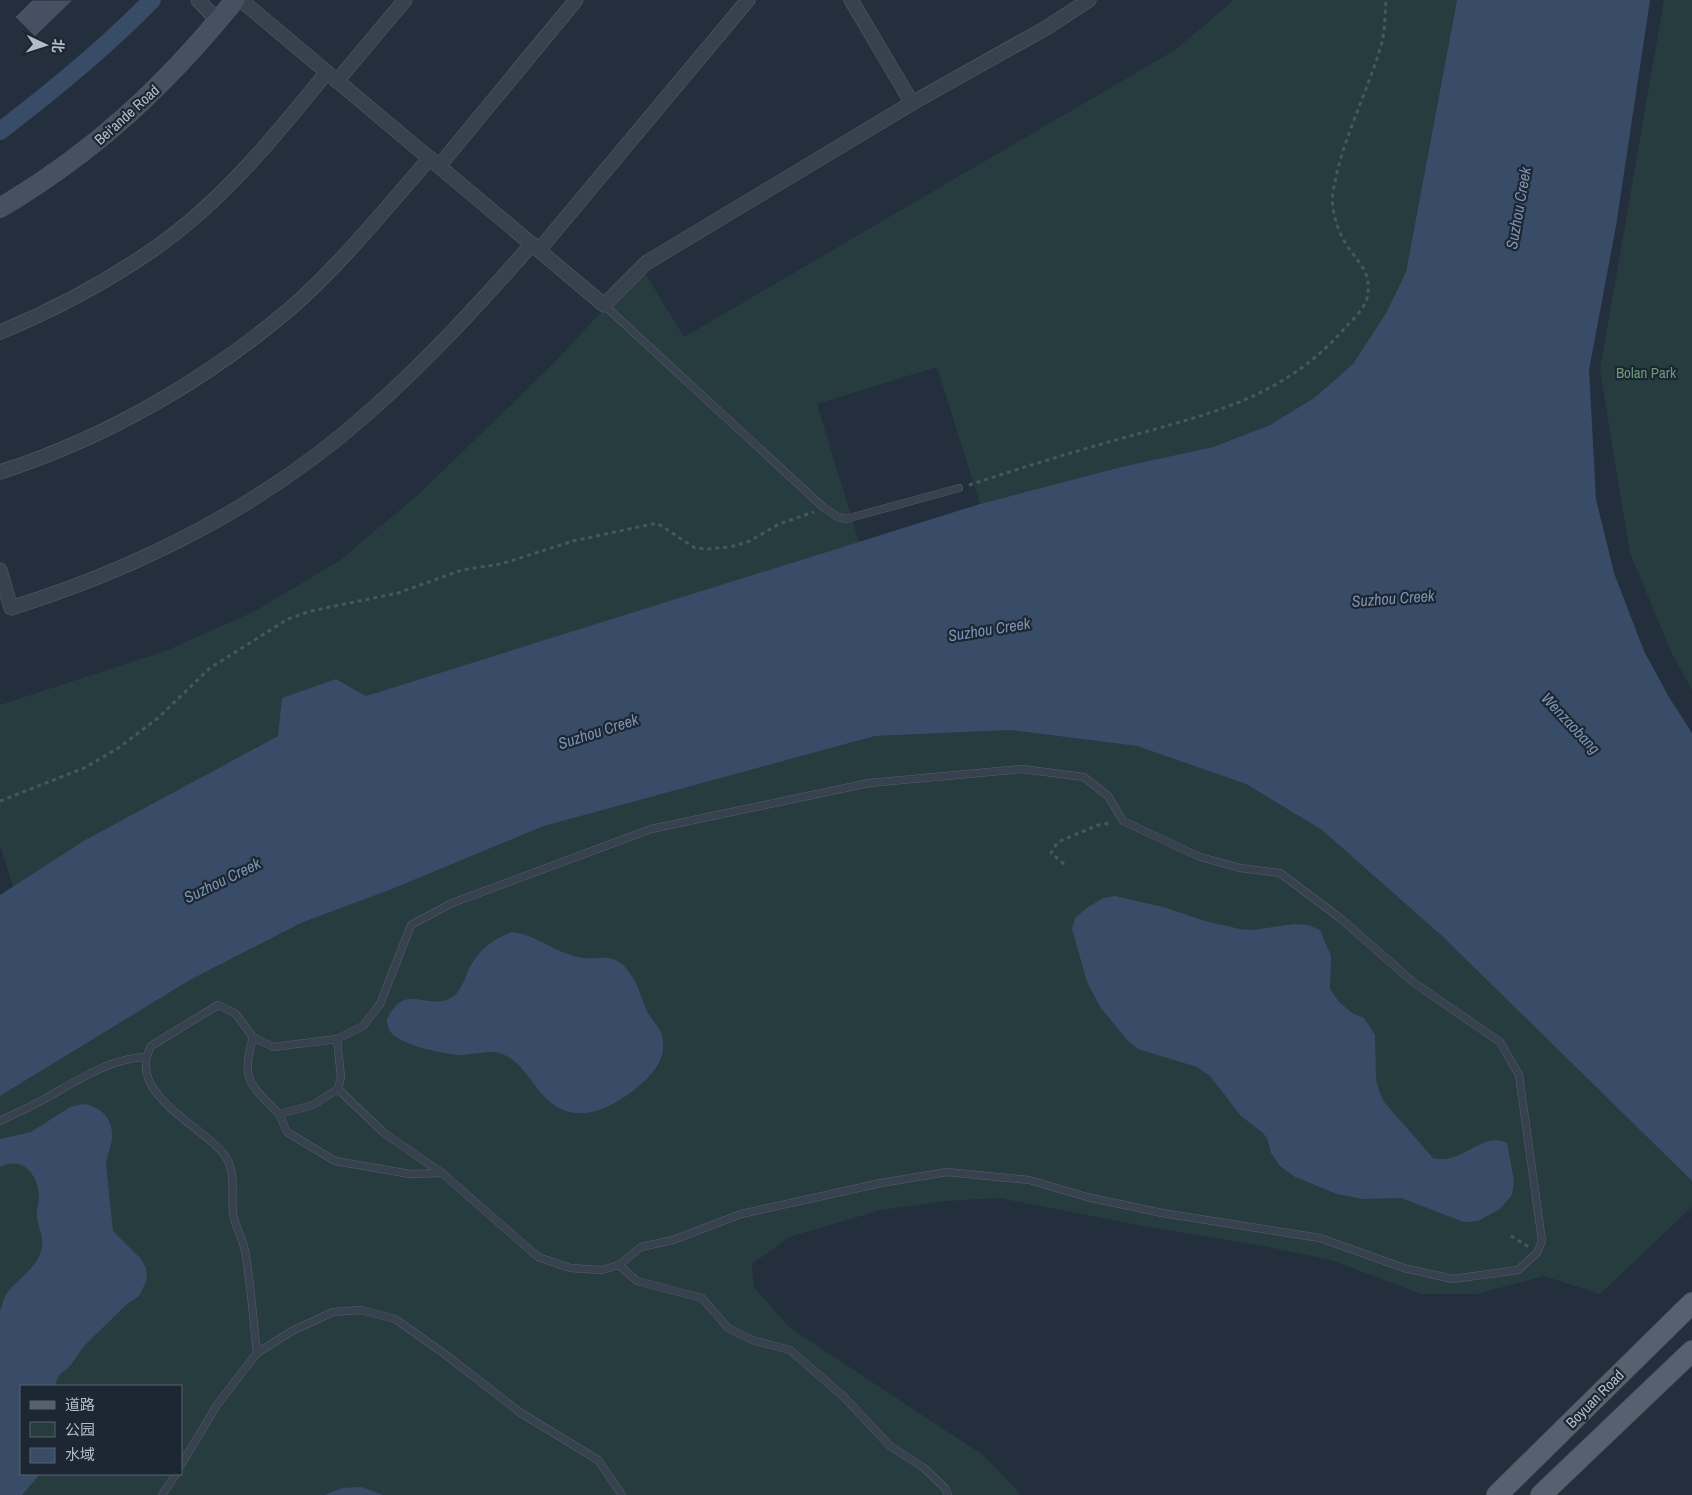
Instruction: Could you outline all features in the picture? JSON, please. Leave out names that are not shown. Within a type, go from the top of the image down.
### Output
[{"type":"main road","name":"Boyuan Road","points":[[1497,1495],[1692,1303]]},
{"type":"main road","points":[[1541,1495],[1692,1351]]},
{"type":"street","points":[[198,0],[218,20]]},
{"type":"street","name":"Bei'ande Road","points":[[0,208],[34,188],[81,155],[119,124],[186,59],[235,0]]},
{"type":"street","points":[[242,0],[604,305],[646,263],[912,103],[1046,28],[1088,0]]},
{"type":"street","points":[[0,332],[68,300],[155,248],[184,225],[252,161],[405,0]]},
{"type":"street","points":[[0,472],[47,457],[90,438],[170,393],[248,341],[291,308],[434,162],[576,0]]},
{"type":"street","points":[[0,570],[11,608],[64,591],[139,560],[199,531],[246,503],[313,458],[368,413],[424,361],[535,247],[748,0]]},
{"type":"street","points":[[851,0],[912,103]]},
{"type":"lane","points":[[604,305],[824,508],[838,518],[846,519],[959,488]]},
{"type":"lane","points":[[257,1353],[245,1250],[234,1217],[233,1176],[223,1153],[159,1096],[146,1077],[145,1057],[151,1046],[218,1005],[235,1013],[253,1037],[273,1047],[337,1039],[363,1026],[380,1004],[411,925],[452,903],[651,830],[869,783],[1022,770],[1084,777],[1108,796],[1123,821],[1200,857],[1240,868],[1280,874],[1340,918],[1414,982],[1500,1042],[1519,1075],[1523,1112],[1541,1222],[1542,1241],[1538,1253],[1518,1270],[1453,1278],[1404,1268],[1320,1238],[1162,1213],[1087,1197],[1029,1180],[947,1172],[881,1182],[741,1214],[673,1240],[640,1247],[619,1264],[602,1270],[570,1268],[538,1258],[442,1173],[384,1133],[338,1089]]},
{"type":"lane","points":[[253,1037],[247,1062],[251,1085],[279,1114],[287,1132],[335,1161],[410,1174],[442,1173]]},
{"type":"lane","points":[[279,1114],[313,1106],[338,1089],[341,1078],[337,1039]]},
{"type":"lane","points":[[0,1121],[35,1104],[76,1079],[127,1058],[145,1057]]},
{"type":"lane","points":[[619,1264],[637,1281],[702,1298],[728,1328],[752,1340],[790,1350],[844,1397],[890,1446],[924,1468],[945,1488],[948,1495]]},
{"type":"lane","points":[[182,1463],[217,1404],[257,1353],[292,1331],[333,1312],[361,1310],[395,1318],[521,1413],[598,1460],[622,1495]]},
{"type":"lane","points":[[162,1495],[175,1475]]},
{"type":"path","points":[[959,488],[1071,452],[1241,403],[1273,387],[1305,366],[1332,343],[1360,312],[1367,299],[1368,279],[1363,264],[1343,239],[1333,210],[1333,193],[1342,159],[1382,40],[1386,0]]},
{"type":"path","points":[[0,801],[84,768],[117,749],[158,718],[210,668],[264,632],[288,619],[310,611],[398,594],[462,570],[501,564],[573,541],[640,525],[657,523],[695,548],[730,547],[758,538],[779,524],[824,508]]},
{"type":"path","points":[[1064,864],[1051,853],[1058,842],[1098,825],[1123,821]]},
{"type":"path","points":[[1511,1236],[1538,1253]]},
{"type":"green space","points":[[1234,0],[1457,0],[1406,272],[1386,313],[1353,364],[1314,398],[1270,425],[1213,447],[1121,467],[980,504],[937,367],[817,404],[859,542],[366,696],[336,679],[278,736],[85,840],[13,887],[0,845],[0,705],[168,650],[253,612],[339,561],[419,494],[554,363],[642,268],[684,337],[1175,50]]},
{"type":"green space","name":"Bolan Park","points":[[1664,0],[1692,0],[1692,690],[1672,654],[1630,553],[1600,370]]},
{"type":"green space","points":[[1010,730],[1137,746],[1246,784],[1322,830],[1442,936],[1692,1181],[1692,1207],[1600,1294],[1544,1276],[1477,1294],[1421,1294],[1334,1261],[1264,1246],[1138,1225],[999,1198],[947,1201],[881,1210],[789,1237],[752,1264],[754,1287],[790,1328],[983,1455],[1020,1495],[0,1495],[0,1096],[190,980],[301,923],[392,889],[544,826],[875,736]]},
{"type":"water","points":[[1457,0],[1650,0],[1616,226],[1589,370],[1596,499],[1614,573],[1644,651],[1670,699],[1692,733],[1692,1181],[1442,936],[1322,830],[1246,784],[1137,746],[1010,730],[875,736],[544,826],[392,889],[301,923],[190,980],[0,1096],[0,895],[85,840],[278,736],[282,698],[336,679],[366,696],[980,504],[1121,467],[1213,447],[1270,425],[1314,398],[1353,364],[1386,313],[1406,272]]},
{"type":"water","points":[[1115,896],[1163,907],[1205,921],[1240,929],[1253,930],[1294,924],[1308,925],[1320,930],[1331,956],[1330,989],[1339,1002],[1352,1013],[1364,1018],[1375,1035],[1376,1079],[1384,1102],[1433,1158],[1453,1157],[1489,1141],[1498,1140],[1507,1143],[1514,1181],[1512,1195],[1500,1209],[1478,1221],[1464,1222],[1401,1198],[1363,1199],[1337,1194],[1295,1177],[1280,1166],[1271,1153],[1267,1138],[1241,1116],[1210,1076],[1197,1067],[1138,1049],[1129,1042],[1100,1007],[1087,982],[1072,929],[1075,918],[1088,907],[1104,898]]},
{"type":"water","points":[[512,932],[529,936],[569,955],[584,958],[613,959],[629,971],[648,1013],[661,1032],[662,1037],[663,1050],[660,1060],[644,1082],[607,1107],[585,1113],[568,1112],[555,1106],[544,1096],[517,1063],[506,1056],[493,1052],[463,1055],[434,1051],[412,1045],[389,1030],[387,1019],[395,1007],[402,1001],[418,999],[435,1002],[444,1001],[454,996],[460,989],[478,954],[496,939]]},
{"type":"water","points":[[83,1104],[94,1107],[104,1114],[110,1123],[112,1139],[106,1164],[113,1231],[141,1259],[146,1268],[147,1280],[139,1296],[126,1305],[84,1346],[70,1366],[60,1374],[54,1385],[20,1385],[20,1475],[39,1475],[22,1495],[0,1495],[0,1311],[9,1290],[32,1268],[40,1254],[42,1236],[37,1217],[38,1190],[33,1175],[22,1165],[8,1164],[0,1167],[0,1139],[31,1132],[70,1107]]},
{"type":"water","points":[[361,1487],[383,1495],[325,1495],[342,1488]]},
{"type":"building","points":[[32,0],[73,0],[35,37],[15,17]]},
{"type":"waterway","points":[[0,131],[79,68],[152,0]]},
{"type":"water label","name":"Suzhou Creek","points":[[1518,208]]},
{"type":"water label","name":"Suzhou Creek","points":[[1393,598]]},
{"type":"water label","name":"Suzhou Creek","points":[[989,629]]},
{"type":"water label","name":"Wenzaobang","points":[[1571,723]]},
{"type":"water label","name":"Suzhou Creek","points":[[598,731]]},
{"type":"water label","name":"Suzhou Creek","points":[[222,880]]}]
